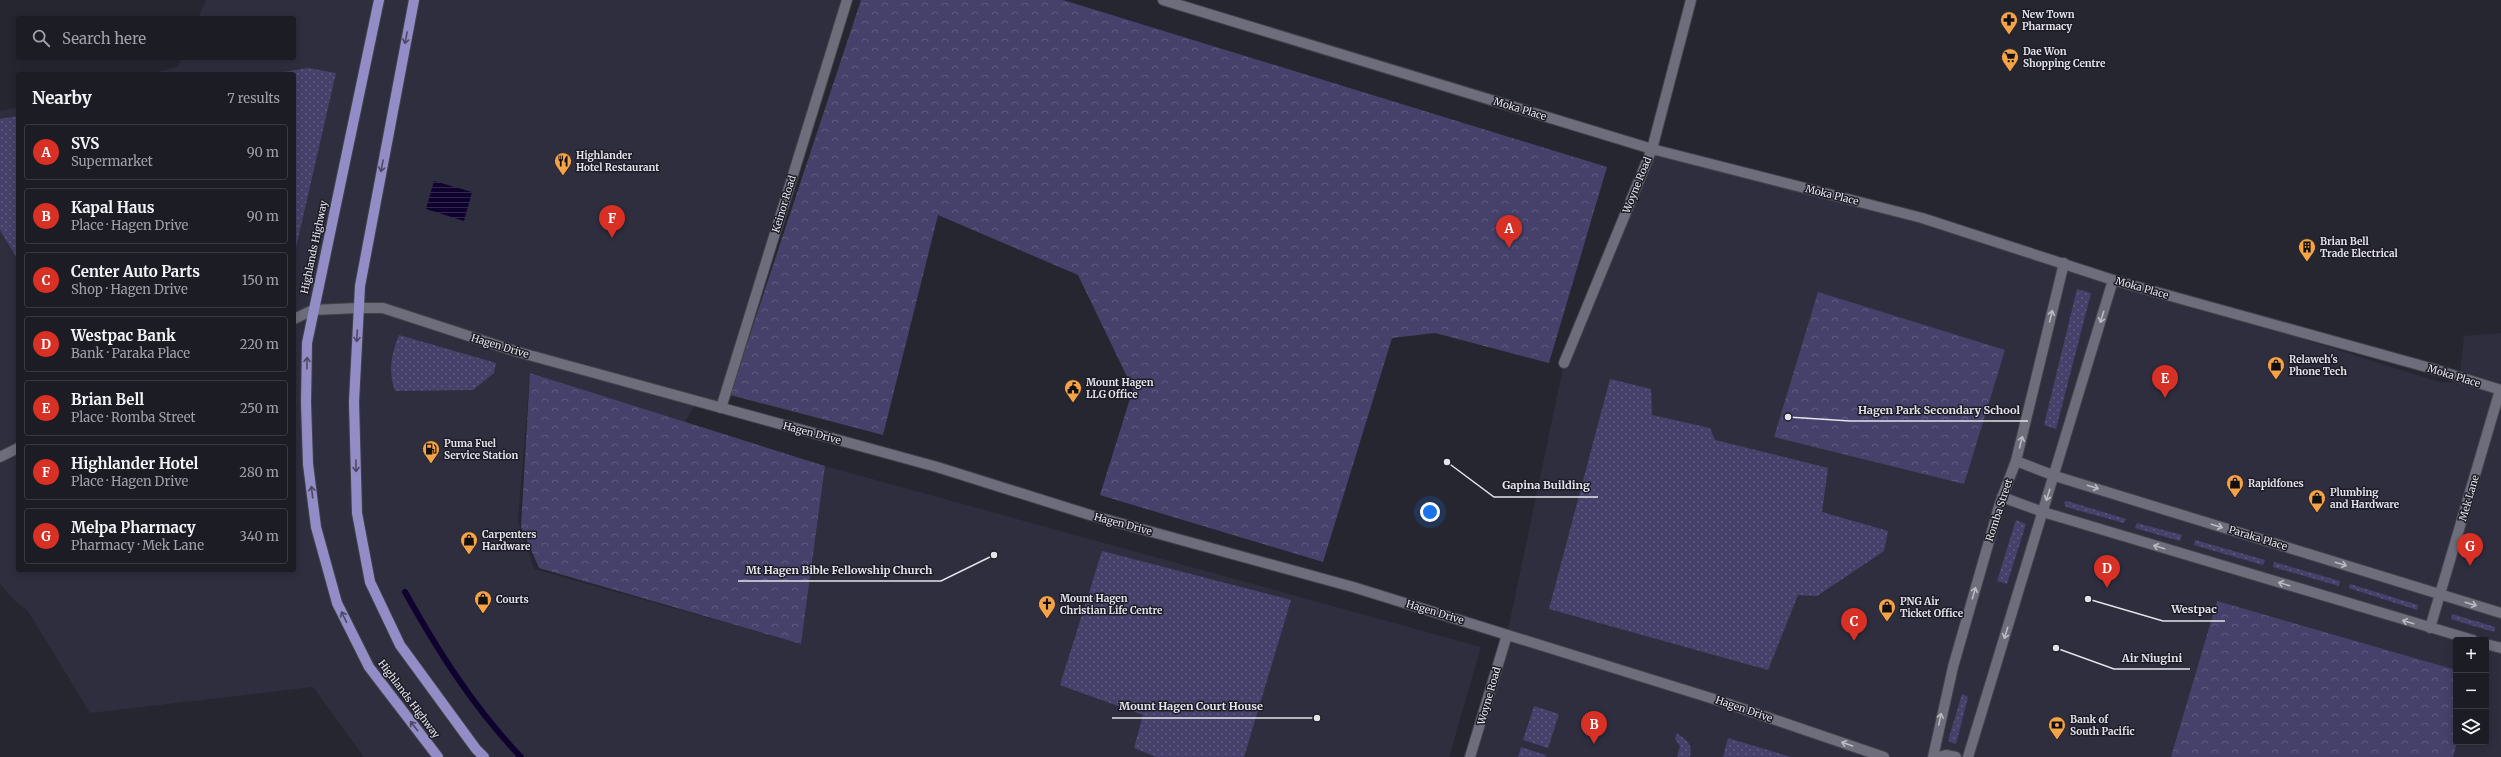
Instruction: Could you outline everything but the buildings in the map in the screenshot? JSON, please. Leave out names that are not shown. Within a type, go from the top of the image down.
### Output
[{"type":"main road","name":"Highlands Highway","points":[[379,0],[307,343],[308,464],[316,527],[337,603],[369,667],[438,757]]},
{"type":"main road","points":[[414,0],[363,268],[358,308],[354,402],[357,514],[370,582],[400,645],[476,749],[484,757]]},
{"type":"street","name":"Keinor Road","points":[[721,408],[847,0]]},
{"type":"street","name":"Moka Place","points":[[1163,0],[1652,149],[1922,218],[2113,280],[2430,368],[2501,390]]},
{"type":"street","name":"Woyne Road","points":[[1564,363],[1652,149],[1690,0]]},
{"type":"street","name":"Romba Street","points":[[1932,757],[1952,667],[2002,497],[2016,461],[2064,263]]},
{"type":"street","points":[[1968,757],[2055,476],[2113,280]]},
{"type":"street","name":"Hagen Drive","points":[[313,310],[383,308],[518,352],[937,467],[1090,515],[1353,587],[1717,700],[1884,757]]},
{"type":"street","points":[[296,317],[313,310]]},
{"type":"street","name":"Mek Lane","points":[[2430,628],[2501,390]]},
{"type":"street","points":[[0,456],[16,449]]},
{"type":"street","name":"Paraka Place","points":[[2016,461],[2055,476],[2501,613]]},
{"type":"street","points":[[2002,497],[2043,512],[2462,637]]},
{"type":"street","name":"Woyne Road","points":[[1470,757],[1507,635]]},
{"type":"street","points":[[2489,645],[2501,648]]},
{"type":"street","points":[[1939,757],[1946,755],[1956,757]]},
{"type":"shaded area","points":[[206,0],[847,0],[721,408],[698,400],[685,422],[530,373],[518,521],[534,569],[801,644],[825,466],[1481,647],[1449,757],[364,757],[313,687],[90,713],[28,611],[15,601],[0,584],[0,111],[16,107],[16,572],[296,572],[296,72],[157,72],[178,67],[181,60],[296,60],[296,16],[199,16]]},
{"type":"shaded area","points":[[1652,149],[1922,218],[2439,382],[2459,383],[2464,336],[2501,333],[2501,757],[1471,757],[1507,635],[1564,363]]},
{"type":"shaded area","points":[[434,181],[472,192],[464,221],[426,209]]},
{"type":"green space","points":[[861,0],[1063,0],[1607,167],[1549,363],[1435,333],[1392,338],[1323,562],[1100,495],[1133,389],[1078,275],[938,215],[883,435],[730,395]]},
{"type":"green space","points":[[308,68],[336,73],[296,247],[296,72],[284,72]]},
{"type":"green space","points":[[16,116],[16,257],[0,230],[0,119]]},
{"type":"green space","points":[[2077,289],[2091,293],[2056,429],[2044,425]]},
{"type":"green space","points":[[1818,292],[2005,350],[1964,484],[1774,437]]},
{"type":"green space","points":[[399,335],[496,363],[494,373],[473,390],[395,391],[391,363]]},
{"type":"green space","points":[[530,373],[825,466],[801,644],[539,568],[521,527]]},
{"type":"green space","points":[[1610,379],[1651,389],[1652,415],[1710,428],[1715,440],[1828,468],[1822,512],[1888,531],[1884,551],[1817,596],[1798,595],[1768,670],[1549,609]]},
{"type":"green space","points":[[2067,501],[2126,519],[2124,523],[2066,507],[2064,502]]},
{"type":"green space","points":[[2016,520],[2026,524],[2007,584],[1997,581]]},
{"type":"green space","points":[[2137,523],[2182,535],[2180,541],[2135,528]]},
{"type":"green space","points":[[2195,540],[2265,560],[2263,565],[2194,545]]},
{"type":"green space","points":[[1102,551],[1291,600],[1244,757],[1156,757],[1134,748],[1143,715],[1060,685]]},
{"type":"green space","points":[[2274,562],[2340,581],[2339,586],[2273,567]]},
{"type":"green space","points":[[2350,584],[2418,605],[2417,610],[2349,588]]},
{"type":"green space","points":[[2217,601],[2453,669],[2453,745],[2456,745],[2453,757],[2171,757]]},
{"type":"green space","points":[[2452,614],[2495,627],[2494,632],[2451,619]]},
{"type":"green space","points":[[1962,694],[1968,697],[1956,744],[1948,741]]},
{"type":"green space","points":[[1534,706],[1559,714],[1548,748],[1523,740]]},
{"type":"green space","points":[[1677,733],[1690,745],[1690,757],[1677,757],[1680,746],[1675,739]]},
{"type":"green space","points":[[1728,738],[1791,757],[1723,757]]},
{"type":"green space","points":[[1521,747],[1546,755],[1545,757],[1518,757]]},
{"type":"waterway","points":[[405,592],[430,636],[472,699],[521,757]]},
{"type":"place","name":"New Town Pharmacy","points":[[2009,35]]},
{"type":"place","name":"Dae Won Shopping Centre","points":[[2010,72]]},
{"type":"place","name":"Highlander Hotel Restaurant","points":[[563,176]]},
{"type":"place","name":"Highlander Hotel","points":[[612,238]]},
{"type":"place","name":"SVS","points":[[1509,248]]},
{"type":"place","name":"Brian Bell Trade Electrical","points":[[2307,262]]},
{"type":"place","name":"Relaweh's Phone Tech","points":[[2276,380]]},
{"type":"place","name":"Brian Bell","points":[[2165,398]]},
{"type":"place","name":"Mount Hagen LLG Office","points":[[1073,403]]},
{"type":"place","name":"Hagen Park Secondary School","points":[[1788,417]]},
{"type":"place","name":"Gapina Building","points":[[1447,462]]},
{"type":"place","name":"Puma Fuel Service Station","points":[[431,464]]},
{"type":"place","name":"Rapidfones","points":[[2235,498]]},
{"type":"place","name":"Plumbing and Hardware","points":[[2317,513]]},
{"type":"place","name":"Carpenters Hardware","points":[[469,555]]},
{"type":"place","name":"Mt Hagen Bible Fellowship Church","points":[[994,555]]},
{"type":"place","name":"Melpa Pharmacy","points":[[2470,566]]},
{"type":"place","name":"Westpac Bank","points":[[2107,588]]},
{"type":"place","name":"Westpac","points":[[2088,599]]},
{"type":"place","name":"Courts","points":[[483,614]]},
{"type":"place","name":"Mount Hagen Christian Life Centre","points":[[1047,619]]},
{"type":"place","name":"PNG Air Ticket Office","points":[[1887,622]]},
{"type":"place","name":"Center Auto Parts","points":[[1854,641]]},
{"type":"place","name":"Air Niugini","points":[[2056,648]]},
{"type":"place","name":"Mount Hagen Court House","points":[[1317,718]]},
{"type":"place","name":"Bank of South Pacific","points":[[2057,740]]},
{"type":"place","name":"Kapal Haus","points":[[1594,744]]}]
